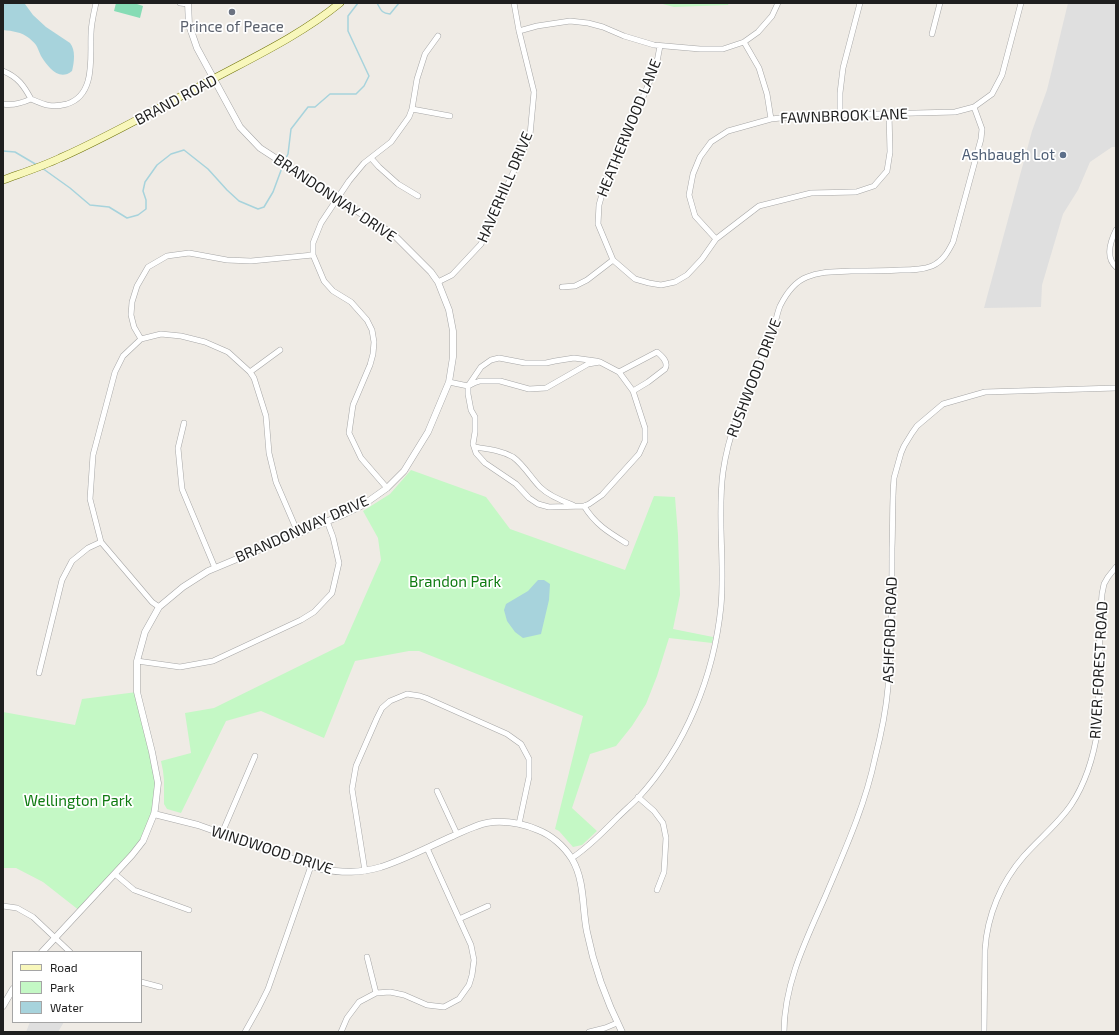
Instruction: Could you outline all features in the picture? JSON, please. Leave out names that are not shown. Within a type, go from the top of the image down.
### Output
[{"type":"main road","name":"BRAND ROAD","points":[[3,180],[50,162],[95,142],[130,124],[308,27],[340,3]]},
{"type":"street","points":[[3,71],[11,74],[20,82],[31,99],[46,106],[56,106],[71,102],[78,98],[89,82],[91,32],[96,3]]},
{"type":"street","points":[[180,3],[188,4]]},
{"type":"street","name":"HAVERHILL DRIVE","points":[[438,282],[452,275],[481,244],[530,135],[534,92],[519,31],[514,3]]},
{"type":"street","points":[[519,31],[537,26],[570,21],[604,27],[624,36],[654,45],[700,49],[723,49],[744,42],[758,32],[772,16],[778,3]]},
{"type":"street","points":[[840,115],[840,93],[843,68],[860,3]]},
{"type":"street","points":[[932,34],[940,3]]},
{"type":"street","name":"FAWNBROOK LANE","points":[[716,239],[695,216],[689,195],[693,174],[700,157],[711,142],[728,131],[771,119],[800,116],[955,112],[974,108],[992,94],[1002,75],[1021,3]]},
{"type":"street","name":"BRANDONWAY DRIVE","points":[[43,951],[132,855],[143,841],[154,814],[158,783],[152,752],[139,702],[137,660],[145,632],[159,607],[183,587],[215,568],[363,505],[387,488],[404,472],[428,432],[449,382],[453,357],[453,331],[449,310],[438,282],[432,272],[394,235],[277,160],[260,148],[240,127],[197,48],[189,25],[188,4]]},
{"type":"street","points":[[387,488],[361,458],[349,432],[353,405],[370,365],[373,354],[374,342],[372,330],[367,320],[351,302],[334,291],[324,281],[313,255],[313,243],[321,223],[349,180],[364,163],[391,142],[409,117],[412,109],[416,79],[425,54],[438,36]]},
{"type":"street","points":[[744,42],[759,68],[767,94],[771,119]]},
{"type":"street","name":"HEATHERWOOD LANE","points":[[660,46],[656,67],[604,187],[599,205],[598,224],[613,260],[635,279],[648,283],[661,285],[675,282],[687,275],[702,259],[716,239],[758,206],[811,193],[856,192],[874,186],[887,171],[890,152],[889,114]]},
{"type":"street","points":[[3,104],[18,104],[31,99]]},
{"type":"street","name":"RUSHWOOD DRIVE","points":[[572,858],[592,843],[638,797],[665,763],[678,742],[696,705],[710,667],[718,630],[721,605],[721,501],[726,454],[737,416],[772,334],[779,308],[789,290],[805,277],[825,272],[918,270],[933,266],[946,256],[953,242],[981,139],[982,129],[974,108]]},
{"type":"street","points":[[412,109],[450,116]]},
{"type":"street","points":[[371,158],[398,184],[418,196]]},
{"type":"street","points":[[1116,230],[1109,248],[1110,258],[1116,267]]},
{"type":"street","points":[[141,339],[134,327],[131,314],[132,302],[137,286],[148,268],[167,256],[189,254],[227,260],[251,261],[313,255]]},
{"type":"street","points":[[562,287],[575,286],[587,280],[613,260]]},
{"type":"street","points":[[159,607],[152,602],[101,542],[90,499],[93,455],[115,372],[123,356],[141,339],[161,334],[181,336],[205,342],[228,352],[250,372],[254,378],[266,416],[269,453],[276,482],[298,533]]},
{"type":"street","points":[[250,372],[280,350]]},
{"type":"street","points":[[619,372],[657,352],[666,361],[665,369],[633,391]]},
{"type":"street","points":[[499,358],[525,363],[546,363],[574,358],[600,362],[619,372],[633,391],[646,428],[645,442],[639,454],[602,495],[589,504],[584,506],[549,507],[538,504],[529,498],[516,484],[485,463],[476,453],[474,447],[475,417],[471,410],[468,386],[481,367],[491,360],[499,358]]},
{"type":"street","points":[[449,382],[468,386],[480,381],[491,381],[529,389],[546,388],[588,364],[600,362]]},
{"type":"street","name":"ASHFORD ROAD","points":[[784,1032],[786,1004],[795,969],[805,941],[850,839],[868,787],[875,759],[888,688],[891,630],[894,478],[898,461],[904,446],[916,426],[943,404],[985,392],[1116,388]]},
{"type":"street","points":[[184,423],[178,448],[182,489],[215,568]]},
{"type":"street","points":[[474,447],[498,450],[513,458],[529,473],[541,488],[555,498],[574,506]]},
{"type":"street","points":[[584,506],[589,514],[605,530],[626,543]]},
{"type":"street","points":[[137,660],[180,667],[213,661],[301,620],[314,612],[332,593],[340,563],[327,521]]},
{"type":"street","points":[[39,673],[62,580],[72,561],[88,548],[101,542]]},
{"type":"street","name":"RIVER FOREST ROAD","points":[[984,1032],[984,950],[993,909],[1000,893],[1014,869],[1026,854],[1059,821],[1072,804],[1081,788],[1091,763],[1098,728],[1100,620],[1102,594],[1104,584],[1116,567]]},
{"type":"street","points":[[365,871],[352,789],[356,766],[382,708],[390,701],[407,694],[426,698],[507,734],[521,744],[529,759],[529,776],[519,824]]},
{"type":"street","points":[[222,834],[255,756]]},
{"type":"street","points":[[437,791],[457,834]]},
{"type":"street","points":[[638,797],[654,811],[663,823],[666,838],[664,872],[657,890]]},
{"type":"street","name":"WINDWOOD DRIVE","points":[[154,814],[198,825],[311,866],[336,872],[365,871],[380,867],[395,862],[467,829],[492,822],[519,824],[545,833],[558,842],[572,858],[582,888],[583,910],[595,966],[622,1032]]},
{"type":"street","points":[[341,1032],[347,1018],[359,1002],[376,993],[390,992],[404,995],[427,1004],[444,1007],[459,999],[469,985],[474,960],[471,945],[427,848]]},
{"type":"street","points":[[245,1032],[268,989],[311,866]]},
{"type":"street","points":[[115,874],[134,890],[189,910]]},
{"type":"street","points":[[3,906],[17,908],[33,917],[69,951]]},
{"type":"street","points":[[459,919],[488,906]]},
{"type":"street","points":[[367,957],[376,993]]},
{"type":"street","points":[[142,982],[160,987]]},
{"type":"street","points":[[4,1004],[12,991]]},
{"type":"street","points":[[589,1032],[605,1028],[617,1022]]},
{"type":"green space","points":[[116,3],[134,3],[143,6],[140,18],[114,11]]},
{"type":"green space","points":[[659,3],[729,3],[728,5],[674,7]]},
{"type":"green space","name":"Brandon Park","points":[[411,470],[486,497],[510,529],[625,570],[654,496],[675,497],[680,595],[673,629],[713,637],[712,643],[669,638],[646,704],[632,726],[616,746],[590,754],[572,808],[597,831],[582,845],[573,847],[559,831],[555,829],[583,716],[419,651],[409,651],[355,661],[324,738],[261,711],[226,721],[181,813],[167,809],[164,804],[164,780],[161,761],[191,753],[185,713],[214,708],[344,644],[381,560],[378,538],[363,511],[390,494]]},
{"type":"green space","name":"Wellington Park","points":[[137,692],[158,783],[155,809],[143,841],[80,911],[43,882],[16,868],[3,868],[3,712],[75,725],[82,699]]},
{"type":"shaded area","name":"Ashbaugh Lot","points":[[1068,3],[1116,3],[1116,147],[1112,147],[1090,162],[1078,190],[1063,214],[1042,285],[1041,307],[984,308],[1032,131],[1047,90]]},
{"type":"shaded area","points":[[30,1023],[63,1023],[58,1032],[26,1032]]},
{"type":"water","points":[[3,3],[25,3],[33,15],[46,27],[70,43],[74,53],[72,71],[63,75],[54,72],[41,56],[36,45],[29,38],[17,32],[3,30]]},
{"type":"water","points":[[538,580],[544,580],[550,584],[549,600],[541,634],[523,638],[515,632],[507,621],[504,610],[506,604],[528,591]]},
{"type":"waterway","points":[[284,162],[288,154],[291,129],[308,107],[315,107],[330,94],[356,94],[364,86],[369,76],[348,31],[348,16],[358,3]]},
{"type":"waterway","points":[[377,3],[380,9],[387,14],[390,14],[399,3]]},
{"type":"waterway","points":[[42,168],[70,188],[90,205],[109,207],[127,218],[138,215],[146,209],[146,200],[143,191],[145,182],[157,165],[171,154],[184,150],[208,169],[239,201],[258,209],[264,207],[273,192],[283,165]]},
{"type":"waterway","points":[[3,151],[15,152],[37,165]]},
{"type":"place","name":"Prince of Peace","points":[[232,12]]},
{"type":"place","name":"Ashbaugh Lot","points":[[1063,155]]}]
